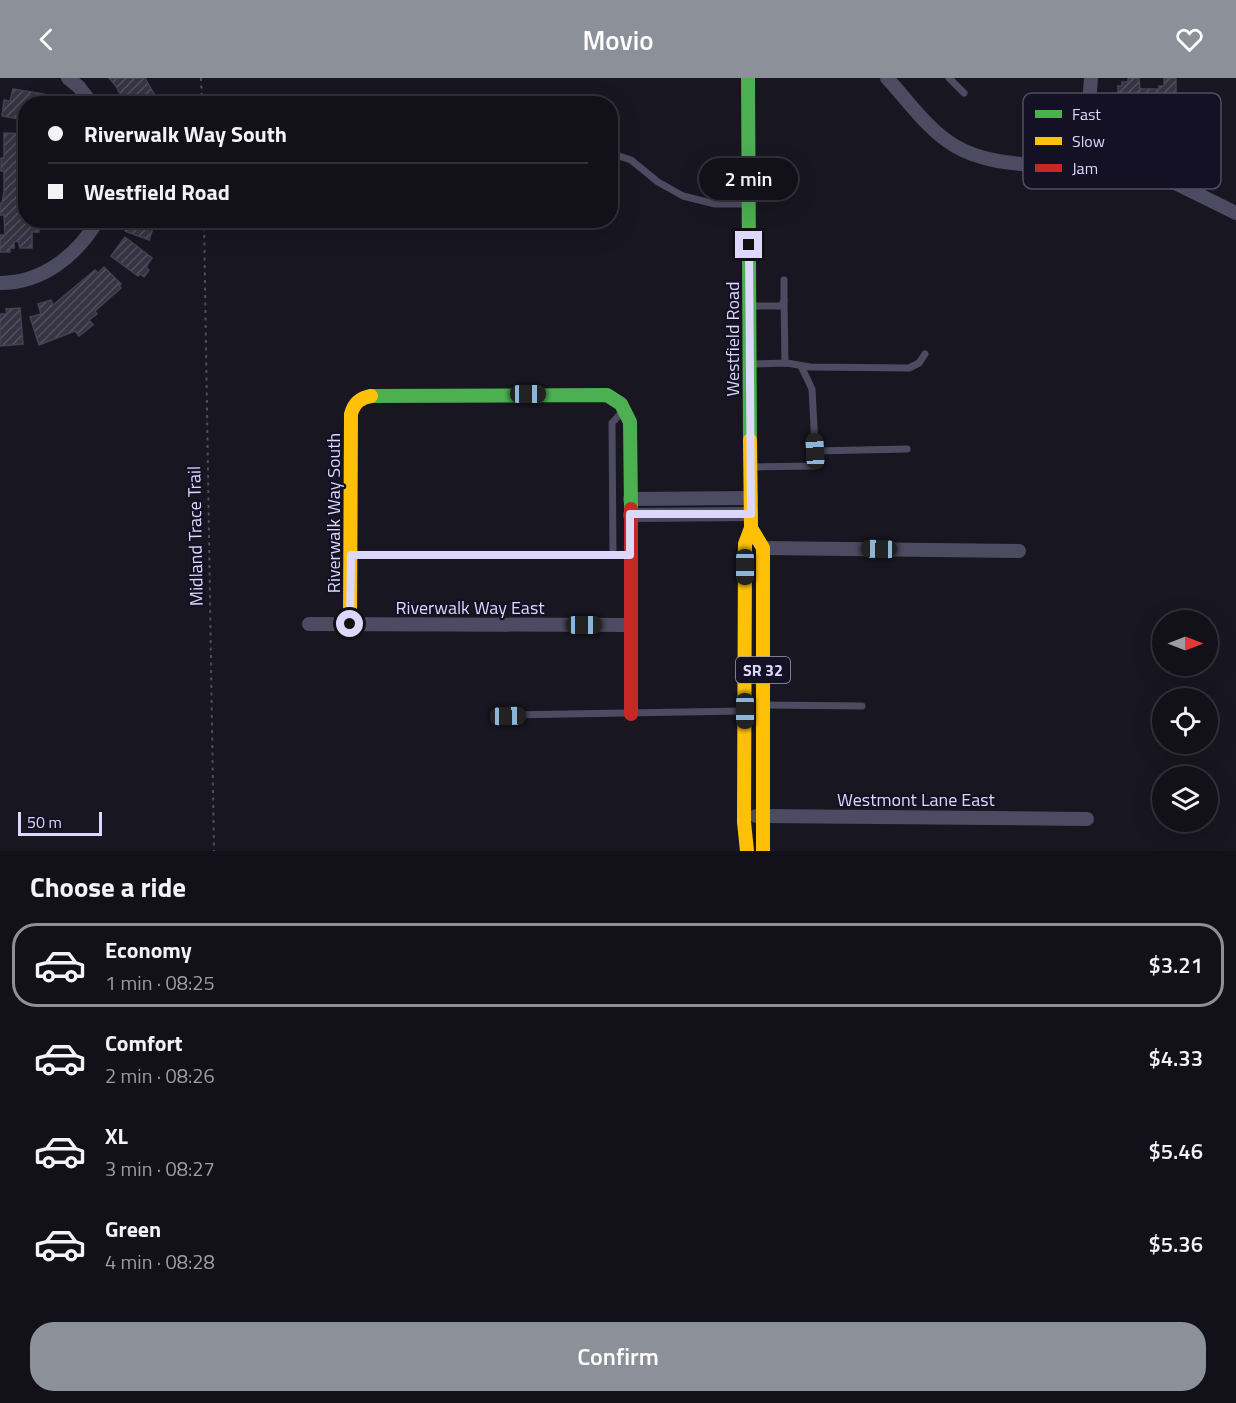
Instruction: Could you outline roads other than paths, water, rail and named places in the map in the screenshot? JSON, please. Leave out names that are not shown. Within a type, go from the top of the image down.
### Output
[{"type":"main road","name":"Westfield Road","points":[[747,851],[744,815],[745,544],[751,528],[748,78]]},
{"type":"main road","name":"Riverwalk Way South","points":[[350,624],[351,414],[355,403],[360,398],[367,395],[598,394],[621,403]]},
{"type":"main road","points":[[621,403],[631,428],[631,714]]},
{"type":"main road","points":[[751,528],[763,548]]},
{"type":"main road","name":"SR 32","points":[[763,548],[763,851]]},
{"type":"street","points":[[68,78],[86,96]]},
{"type":"street","points":[[888,78],[926,123],[942,138],[957,147],[987,159],[1023,164]]},
{"type":"street","points":[[1090,93],[1091,78]]},
{"type":"street","points":[[1187,189],[1236,213]]},
{"type":"street","points":[[0,283],[32,278],[49,270],[64,261],[78,248],[92,228]]},
{"type":"street","points":[[630,499],[751,498]]},
{"type":"street","points":[[630,514],[751,514]]},
{"type":"street","points":[[763,548],[1020,550]]},
{"type":"street","name":"Riverwalk Way East","points":[[309,624],[630,625]]},
{"type":"street","name":"Westmont Lane East","points":[[744,815],[1087,819]]},
{"type":"lane","points":[[949,78],[964,93]]},
{"type":"lane","points":[[618,156],[632,160],[658,182],[683,196],[715,204],[748,204]]},
{"type":"lane","points":[[784,280],[785,363]]},
{"type":"lane","points":[[749,307],[781,306],[784,301]]},
{"type":"lane","points":[[750,364],[785,363],[801,366],[909,368],[919,363],[925,354]]},
{"type":"lane","points":[[751,467],[816,466],[812,389],[801,366]]},
{"type":"lane","points":[[613,555],[612,423],[621,403]]},
{"type":"lane","points":[[815,451],[907,449]]},
{"type":"lane","points":[[612,471],[630,471]]},
{"type":"lane","points":[[351,555],[630,555]]},
{"type":"lane","points":[[763,705],[862,706]]},
{"type":"lane","points":[[508,716],[745,711]]}]
